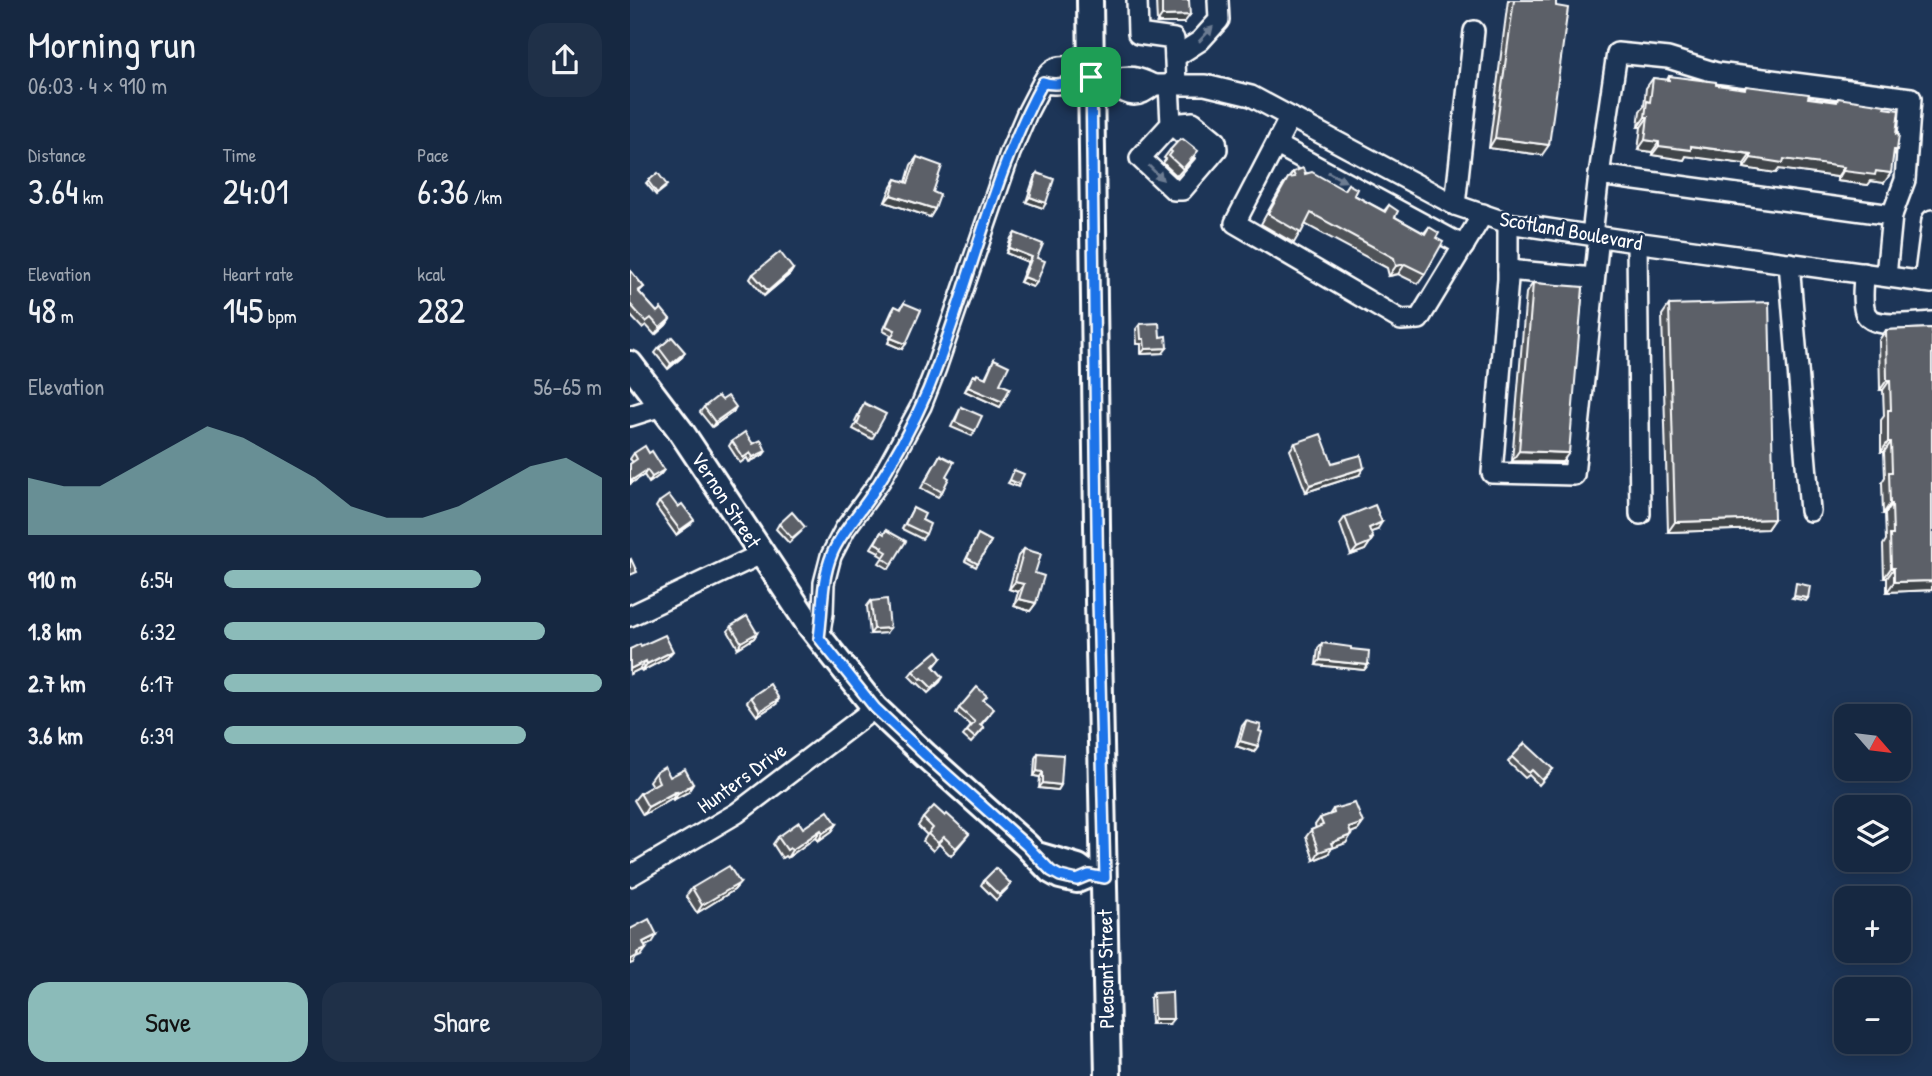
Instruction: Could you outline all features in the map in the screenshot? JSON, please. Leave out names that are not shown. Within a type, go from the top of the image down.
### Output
[{"type":"main road","points":[[819,638],[875,708],[1037,855],[1043,865],[1060,876],[1077,880],[1097,876],[1101,80],[1090,0]]},
{"type":"main road","name":"Vernon Street","points":[[630,364],[691,445],[819,638]]},
{"type":"main road","name":"Pleasant Street","points":[[1097,876],[1108,1076]]},
{"type":"street","points":[[1137,0],[1138,34],[1174,39],[1175,57],[1167,85],[1176,123],[1212,155],[1182,190],[1174,190],[1140,158],[1176,123]]},
{"type":"street","points":[[1175,57],[1200,41],[1219,20],[1218,0]]},
{"type":"street","points":[[1455,205],[1474,31]]},
{"type":"street","points":[[1508,223],[1508,270],[1492,473],[1574,475],[1594,278],[1599,175],[1617,53],[1668,58],[1717,73],[1910,98],[1905,180],[1892,215],[1886,276]]},
{"type":"street","points":[[819,638],[824,583],[831,556],[845,529],[886,471],[921,405],[1010,153],[1027,113],[1046,76],[1054,70],[1064,66],[1071,67],[1101,80]]},
{"type":"street","name":"Scotland Boulevard","points":[[1101,80],[1128,94],[1167,85],[1205,85],[1251,96],[1455,205],[1508,223],[1928,282]]},
{"type":"street","points":[[1290,117],[1235,223],[1401,320],[1419,319],[1483,214]]},
{"type":"street","points":[[1277,145],[1464,246]]},
{"type":"street","points":[[1599,175],[1892,215]]},
{"type":"street","points":[[1928,282],[1932,220]]},
{"type":"street","points":[[1637,243],[1640,514]]},
{"type":"street","points":[[1789,263],[1810,511]]},
{"type":"street","points":[[1508,270],[1594,278]]},
{"type":"street","points":[[1864,273],[1865,312],[1873,321],[1884,324],[1932,322]]},
{"type":"street","points":[[630,416],[662,406]]},
{"type":"street","points":[[630,616],[761,554]]},
{"type":"street","name":"Hunters Drive","points":[[630,876],[737,813],[875,708]]},
{"type":"building","points":[[1162,0],[1189,0],[1190,15],[1162,16]]},
{"type":"building","points":[[1514,0],[1556,0],[1556,6],[1568,8],[1549,145],[1495,138]]},
{"type":"building","points":[[1669,76],[1745,89],[1746,86],[1809,94],[1808,98],[1837,102],[1838,98],[1885,105],[1884,108],[1899,110],[1896,134],[1899,135],[1891,173],[1876,171],[1875,175],[1843,171],[1844,167],[1784,159],[1783,163],[1751,158],[1751,154],[1691,146],[1691,150],[1659,146],[1659,142],[1645,140],[1647,101],[1650,102],[1653,78],[1669,80]]},
{"type":"building","points":[[1180,139],[1198,151],[1183,169],[1169,156],[1172,152],[1170,150]]},
{"type":"building","points":[[917,157],[942,166],[933,192],[940,195],[935,209],[891,195],[896,179],[908,183]]},
{"type":"building","points":[[1303,168],[1305,174],[1312,172],[1344,190],[1348,184],[1357,189],[1354,195],[1385,212],[1389,205],[1398,211],[1395,217],[1425,234],[1429,227],[1439,233],[1436,238],[1443,242],[1425,274],[1405,264],[1396,266],[1394,258],[1311,213],[1301,233],[1268,214],[1288,178],[1295,177],[1293,172]]},
{"type":"building","points":[[658,173],[667,185],[657,193],[648,181]]},
{"type":"building","points":[[1037,173],[1054,179],[1046,203],[1030,197]]},
{"type":"building","points":[[1015,233],[1043,244],[1037,258],[1045,261],[1037,282],[1024,277],[1032,257],[1009,248]]},
{"type":"building","points":[[780,252],[793,269],[768,291],[753,274]]},
{"type":"building","points":[[630,270],[644,287],[638,291],[657,312],[661,308],[670,319],[660,328],[651,318],[646,322],[630,304]]},
{"type":"building","points":[[1533,283],[1583,287],[1569,453],[1519,451]]},
{"type":"building","points":[[1769,302],[1774,519],[1675,522],[1669,305]]},
{"type":"building","points":[[904,303],[921,310],[906,344],[891,338],[895,330],[886,326],[895,306],[901,309]]},
{"type":"building","points":[[1159,323],[1160,337],[1166,336],[1167,348],[1145,349],[1140,324]]},
{"type":"building","points":[[1932,328],[1932,581],[1894,582],[1894,568],[1891,568],[1890,535],[1893,535],[1889,472],[1892,472],[1888,410],[1891,410],[1890,380],[1887,380],[1886,330]]},
{"type":"building","points":[[672,337],[685,352],[671,364],[659,348]]},
{"type":"building","points":[[994,359],[1009,366],[1000,384],[1010,388],[1003,402],[968,387],[973,375],[986,378]]},
{"type":"building","points":[[718,396],[722,400],[728,396],[736,407],[715,422],[704,407]]},
{"type":"building","points":[[864,403],[886,414],[875,434],[857,424]]},
{"type":"building","points":[[961,407],[982,416],[975,431],[955,422]]},
{"type":"building","points":[[745,432],[753,444],[761,440],[766,451],[753,457],[750,453],[743,458],[732,441]]},
{"type":"building","points":[[1321,434],[1332,463],[1361,455],[1364,468],[1310,485],[1295,443]]},
{"type":"building","points":[[645,446],[649,453],[652,451],[664,470],[652,477],[647,470],[632,480],[630,464],[637,459],[634,453]]},
{"type":"building","points":[[940,455],[954,462],[946,476],[949,478],[942,492],[925,482]]},
{"type":"building","points":[[1014,470],[1024,474],[1019,484],[1010,480]]},
{"type":"building","points":[[669,495],[678,507],[682,504],[694,520],[680,530],[659,502]]},
{"type":"building","points":[[1375,505],[1382,522],[1369,528],[1373,538],[1370,539],[1371,542],[1357,548],[1345,517]]},
{"type":"building","points":[[913,508],[925,514],[922,520],[930,524],[926,534],[905,524]]},
{"type":"building","points":[[792,512],[805,527],[792,538],[779,524]]},
{"type":"building","points":[[886,530],[906,541],[892,564],[883,558],[887,552],[883,547],[875,543],[881,532],[884,534]]},
{"type":"building","points":[[978,534],[991,541],[978,564],[967,558]]},
{"type":"building","points":[[1024,549],[1041,554],[1035,573],[1044,576],[1036,603],[1019,599],[1024,584],[1015,582]]},
{"type":"building","points":[[630,560],[637,572],[630,575]]},
{"type":"building","points":[[1796,583],[1810,586],[1808,598],[1794,596]]},
{"type":"building","points":[[887,599],[890,628],[874,629],[871,601]]},
{"type":"building","points":[[747,616],[757,633],[741,642],[731,626]]},
{"type":"building","points":[[665,635],[673,651],[630,669],[630,649]]},
{"type":"building","points":[[1322,643],[1369,651],[1368,665],[1320,660]]},
{"type":"building","points":[[937,651],[942,657],[933,666],[943,677],[932,688],[913,671]]},
{"type":"building","points":[[770,684],[779,699],[760,711],[751,697]]},
{"type":"building","points":[[977,687],[987,696],[983,700],[994,709],[980,725],[984,728],[975,738],[967,731],[975,722],[959,708]]},
{"type":"building","points":[[1246,721],[1261,725],[1258,746],[1240,741]]},
{"type":"building","points":[[1525,743],[1553,769],[1542,780],[1532,770],[1529,773],[1512,757]]},
{"type":"building","points":[[1038,753],[1063,755],[1061,785],[1043,783],[1043,772],[1037,771]]},
{"type":"building","points":[[665,767],[670,777],[685,769],[693,784],[648,807],[640,793],[659,782],[655,773]]},
{"type":"building","points":[[1355,803],[1363,823],[1349,828],[1351,835],[1331,843],[1333,847],[1319,852],[1311,830],[1323,825],[1320,818],[1334,813],[1333,809]]},
{"type":"building","points":[[934,806],[969,834],[956,848],[944,837],[938,843],[928,834],[933,828],[923,818]]},
{"type":"building","points":[[828,811],[837,824],[823,833],[821,830],[792,850],[787,850],[778,837],[799,822],[803,828]]},
{"type":"building","points":[[729,866],[740,883],[702,905],[692,888]]},
{"type":"building","points":[[996,868],[1011,884],[999,895],[984,880]]},
{"type":"building","points":[[649,919],[657,935],[643,942],[646,949],[630,960],[630,929]]},
{"type":"building","points":[[1172,992],[1173,1019],[1154,1019],[1153,993]]},
{"type":"route","points":[[1091,77],[1098,600],[1105,878],[1089,875],[1077,880],[1060,876],[1043,865],[1037,855],[908,739],[875,708],[819,638],[824,583],[831,556],[845,529],[867,501],[892,461],[921,405],[1027,113],[1043,82],[1060,83],[1091,77]]}]
